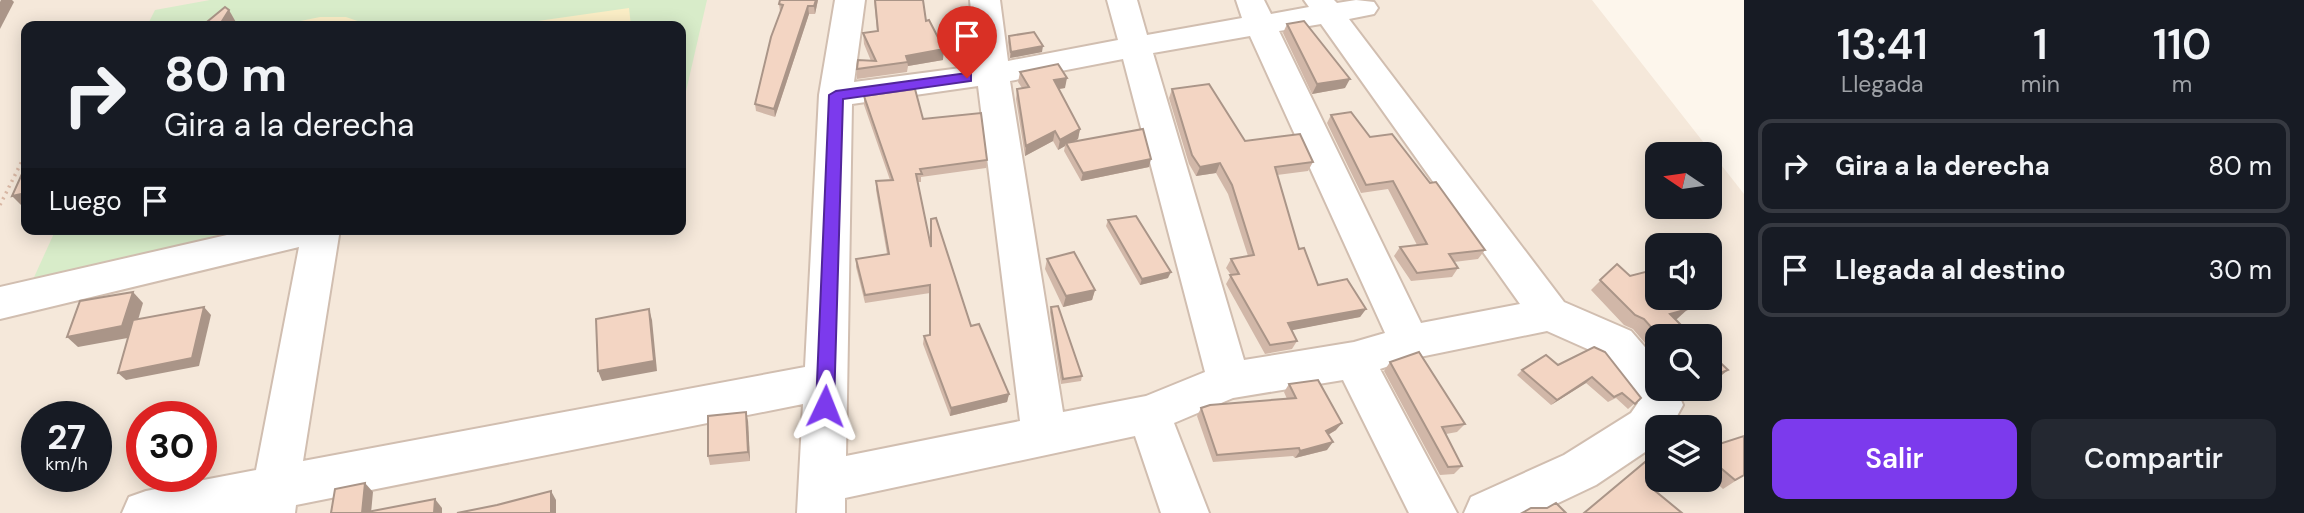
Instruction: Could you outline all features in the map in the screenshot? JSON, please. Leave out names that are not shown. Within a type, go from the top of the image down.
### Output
[{"type":"street","points":[[850,0],[836,95],[822,497],[1044,435],[1149,414],[1229,381],[1354,360],[1410,342],[1550,314]]},
{"type":"street","points":[[985,0],[1044,435]]},
{"type":"street","points":[[1122,0],[1229,381]]},
{"type":"street","points":[[836,95],[993,74],[1134,47],[1254,12],[1323,7],[1363,8]]},
{"type":"street","points":[[1323,7],[1550,314],[1616,343],[1654,388],[1661,405],[1647,427],[1580,470],[1488,513]]},
{"type":"street","points":[[1254,12],[1410,342]]},
{"type":"street","points":[[0,303],[292,235]]},
{"type":"street","points":[[274,501],[317,235]]},
{"type":"street","points":[[1354,360],[1433,513]]},
{"type":"street","points":[[146,513],[274,501],[826,381]]},
{"type":"street","points":[[1149,414],[1185,513]]},
{"type":"path","points":[[0,205],[21,163]]},
{"type":"shaded area","points":[[0,0],[1592,0],[1703,142],[1645,142],[1645,219],[1722,219],[1722,166],[1744,194],[1744,513],[0,513]]},
{"type":"green space","points":[[210,0],[707,0],[686,91],[686,21],[150,21],[155,10]]},
{"type":"green space","points":[[53,235],[289,235],[25,297]]},
{"type":"sand","points":[[629,8],[630,21],[537,21]]},
{"type":"sand","points":[[320,17],[346,17],[358,21],[300,21]]},
{"type":"building","points":[[780,0],[816,0],[814,6],[808,6],[774,109],[755,104],[771,37],[783,5],[779,4]]},
{"type":"building","points":[[875,0],[923,0],[926,21],[929,20],[944,49],[906,56],[908,62],[857,69],[858,60],[876,61],[863,33],[878,31]]},
{"type":"building","points":[[225,7],[229,10],[222,21],[208,21]]},
{"type":"building","points":[[1304,21],[1350,79],[1317,84],[1287,24]]},
{"type":"building","points":[[1034,32],[1043,46],[1011,52],[1009,36]]},
{"type":"building","points":[[1058,64],[1067,78],[1054,80],[1080,129],[1060,140],[1055,131],[1026,146],[1017,89],[1029,87],[1020,72]]},
{"type":"building","points":[[1209,84],[1245,141],[1300,134],[1313,162],[1275,167],[1299,249],[1304,248],[1318,285],[1347,279],[1366,309],[1288,323],[1297,341],[1270,345],[1230,275],[1239,274],[1231,259],[1254,255],[1232,185],[1220,163],[1200,167],[1192,155],[1172,89]]},
{"type":"building","points":[[915,89],[923,119],[981,113],[987,160],[920,169],[922,174],[916,174],[931,247],[931,219],[936,218],[971,326],[979,324],[1009,394],[951,408],[924,336],[930,335],[930,285],[865,295],[856,259],[889,254],[876,181],[893,180],[864,96]]},
{"type":"building","points":[[1351,112],[1370,137],[1392,134],[1430,183],[1436,182],[1485,250],[1449,254],[1458,268],[1417,273],[1400,247],[1427,244],[1393,181],[1366,185],[1331,115]]},
{"type":"building","points":[[1143,129],[1151,159],[1083,173],[1066,143]]},
{"type":"building","points":[[21,176],[21,194],[12,196]]},
{"type":"building","points":[[1136,216],[1171,272],[1142,279],[1108,220]]},
{"type":"building","points":[[1074,252],[1095,290],[1066,296],[1047,259]]},
{"type":"building","points":[[1617,264],[1630,276],[1645,272],[1645,310],[1684,310],[1670,314],[1680,324],[1648,324],[1635,315],[1600,280]]},
{"type":"building","points":[[133,292],[122,326],[67,337],[80,301]]},
{"type":"building","points":[[1058,306],[1082,376],[1063,379],[1051,307]]},
{"type":"building","points":[[204,307],[192,358],[118,373],[133,320]]},
{"type":"building","points":[[649,309],[654,361],[598,371],[596,319]]},
{"type":"building","points":[[1594,347],[1605,352],[1641,398],[1635,404],[1622,393],[1614,397],[1592,377],[1557,400],[1522,370],[1546,355],[1558,365]]},
{"type":"building","points":[[1419,352],[1465,424],[1442,427],[1462,466],[1448,467],[1390,362]]},
{"type":"building","points":[[1318,380],[1342,423],[1326,431],[1333,442],[1300,451],[1299,448],[1217,455],[1201,408],[1296,398],[1289,384]]},
{"type":"building","points":[[746,412],[748,452],[708,456],[708,416]]},
{"type":"building","points":[[1744,436],[1744,475],[1735,480],[1722,469],[1722,443]]},
{"type":"building","points":[[1645,462],[1645,492],[1656,492],[1682,513],[1584,513]]},
{"type":"building","points":[[365,483],[362,513],[331,513],[335,489]]},
{"type":"building","points":[[551,491],[551,513],[457,513],[497,505]]},
{"type":"building","points":[[435,499],[434,513],[362,513]]},
{"type":"building","points":[[1556,503],[1566,513],[1522,513],[1531,508],[1547,508]]},
{"type":"route","points":[[825,406],[836,95],[967,78]]}]
